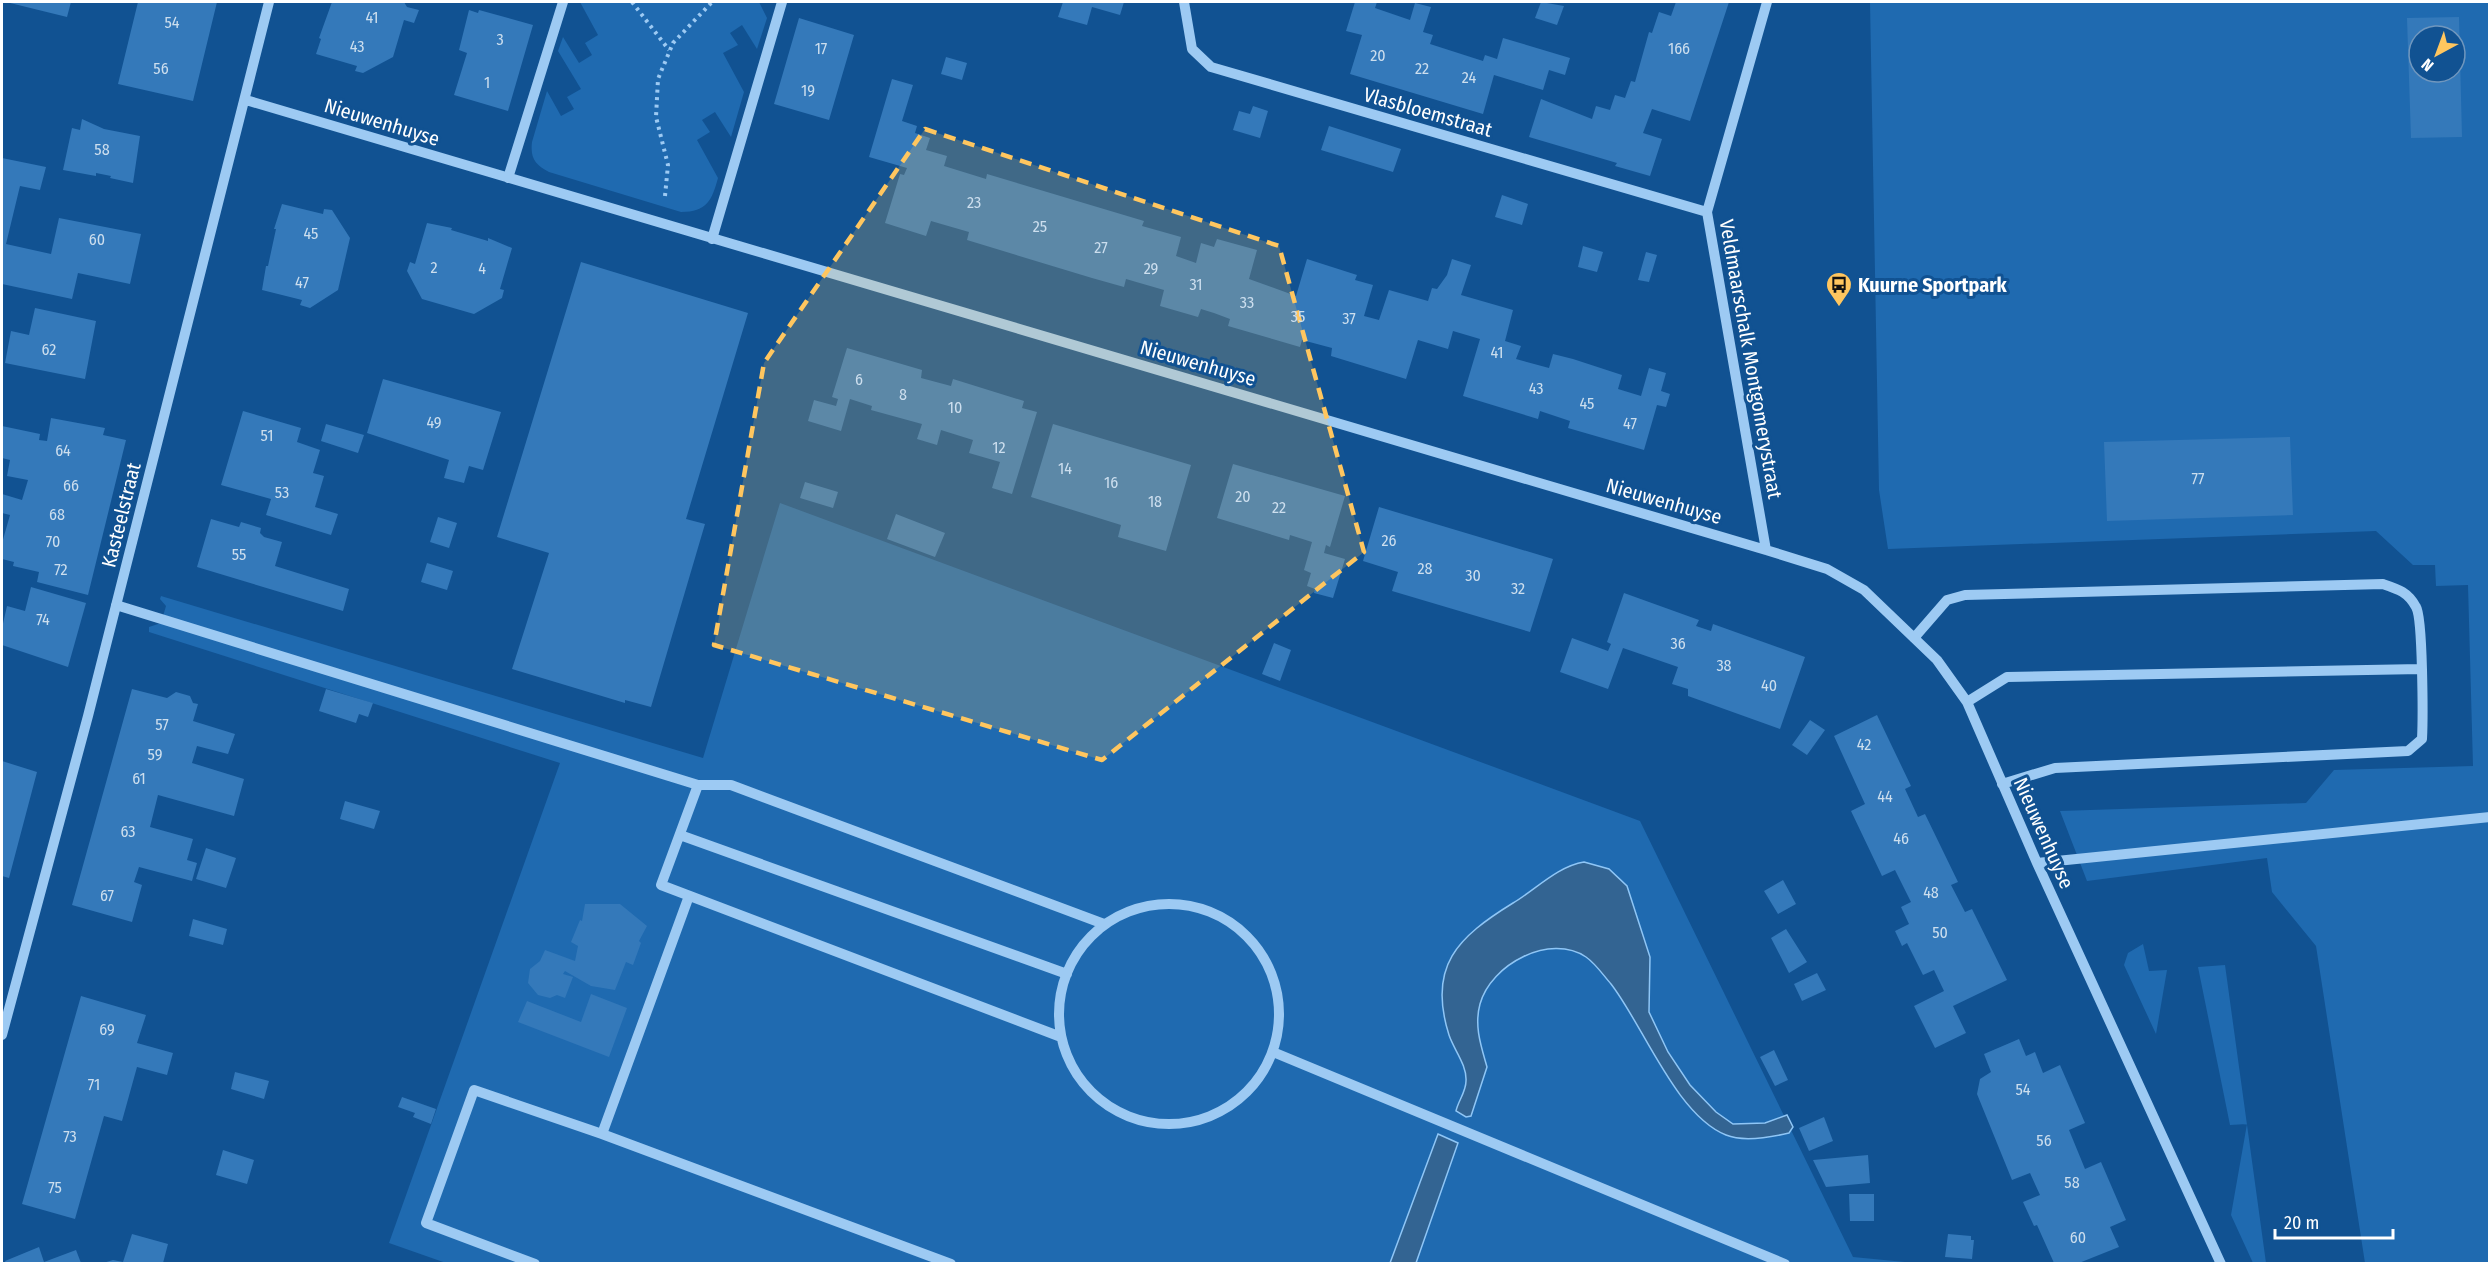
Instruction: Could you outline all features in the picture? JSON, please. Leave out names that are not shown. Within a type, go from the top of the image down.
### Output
[{"type":"street","name":"Kasteelstraat","points":[[2,1035],[116,605],[246,100],[269,2]]},
{"type":"street","points":[[508,178],[563,2]]},
{"type":"street","points":[[712,238],[782,2]]},
{"type":"street","name":"Vlasbloemstraat","points":[[1184,2],[1192,50],[1210,67],[1707,212]]},
{"type":"street","name":"Veldmaarschalk Montgomerystraat","points":[[1766,550],[1707,212],[1767,2]]},
{"type":"street","name":"Nieuwenhuyse","points":[[246,100],[1766,550],[1827,569],[1864,590],[1937,660],[1967,702],[2037,863],[2221,1263]]},
{"type":"street","points":[[1914,638],[1947,600],[1965,595],[2383,584],[2404,590],[2418,609],[2422,739],[2408,751],[2055,768],[2002,784]]},
{"type":"street","points":[[116,605],[698,785],[731,785],[1104,924]]},
{"type":"street","points":[[1967,702],[2007,677],[2421,669]]},
{"type":"street","points":[[698,785],[661,885],[1061,1037]]},
{"type":"street","points":[[2037,863],[2490,817]]},
{"type":"street","points":[[680,835],[1067,974]]},
{"type":"street","points":[[602,1134],[689,896]]},
{"type":"street","points":[[1173,904],[1209,911],[1240,929],[1263,957],[1277,990],[1278,1027],[1272,1052],[1259,1077],[1234,1103],[1201,1119],[1166,1124],[1130,1116],[1099,1098],[1075,1070],[1061,1037],[1060,1000],[1067,974],[1079,950],[1104,924],[1137,908],[1173,904]]},
{"type":"street","points":[[1272,1052],[1785,1263]]},
{"type":"street","points":[[535,1263],[426,1223],[474,1090],[602,1134],[951,1263]]},
{"type":"path","points":[[632,2],[669,50]]},
{"type":"path","points":[[663,224],[668,165],[656,117],[658,79],[669,50],[712,2]]},
{"type":"highlighted area","points":[[925,129],[1279,246],[1364,552],[1102,760],[714,645],[764,363]]},
{"type":"shaded area","points":[[580,2],[759,2],[767,18],[757,49],[742,25],[730,33],[738,45],[723,53],[744,92],[731,137],[715,112],[702,120],[710,132],[697,140],[718,178],[711,198],[703,207],[681,212],[549,172],[535,161],[532,142],[547,91],[561,116],[574,109],[567,97],[581,89],[558,51],[563,37],[579,63],[592,55],[585,43],[598,35]]},
{"type":"shaded area","points":[[1870,2],[2489,2],[2489,1263],[2365,1263],[2316,946],[2272,892],[2267,858],[2087,881],[2060,811],[2306,803],[2334,770],[2473,766],[2468,585],[2436,586],[2435,565],[2413,565],[2376,531],[1888,549],[1879,490]]},
{"type":"shaded area","points":[[780,503],[1640,821],[1853,1257],[1915,1263],[446,1263],[389,1243],[560,763],[149,632],[149,627],[161,623],[166,606],[160,599],[161,596],[703,758]]},
{"type":"shaded area","points":[[1584,862],[1609,869],[1627,886],[1650,957],[1649,1012],[1668,1052],[1690,1085],[1716,1112],[1733,1124],[1765,1123],[1787,1115],[1793,1127],[1789,1133],[1741,1138],[1726,1135],[1708,1124],[1691,1109],[1676,1089],[1611,984],[1593,963],[1572,950],[1540,951],[1524,956],[1496,976],[1486,990],[1478,1012],[1479,1036],[1487,1067],[1471,1116],[1466,1117],[1456,1111],[1465,1089],[1466,1075],[1449,1035],[1443,1011],[1442,990],[1445,972],[1452,956],[1477,928],[1556,873]]},
{"type":"shaded area","points":[[2143,944],[2149,971],[2167,970],[2156,1034],[2124,965],[2128,953]]},
{"type":"shaded area","points":[[2225,965],[2247,1124],[2230,1125],[2198,967]]},
{"type":"shaded area","points":[[2247,1124],[2266,1263],[2253,1263],[2231,1215]]},
{"type":"shaded area","points":[[1438,1134],[1458,1143],[1416,1263],[1390,1263]]},
{"type":"building","points":[[6,2],[71,2],[67,17]]},
{"type":"building","points":[[138,2],[217,2],[193,101],[118,84]]},
{"type":"building","points":[[332,2],[404,2],[407,7],[419,10],[414,23],[404,20],[393,57],[363,73],[355,71],[357,66],[316,54],[321,39],[319,38]]},
{"type":"building","points":[[1063,2],[1124,2],[1120,15],[1092,7],[1087,25],[1058,17]]},
{"type":"building","points":[[1355,2],[1377,2],[1375,8],[1410,20],[1415,3],[1431,7],[1423,32],[1433,35],[1430,44],[1483,61],[1485,55],[1497,59],[1503,38],[1570,58],[1565,75],[1549,70],[1543,90],[1494,75],[1483,114],[1350,74],[1362,35],[1346,31]]},
{"type":"building","points":[[1541,2],[1564,6],[1557,25],[1535,18]]},
{"type":"building","points":[[1676,2],[1729,2],[1690,121],[1652,109],[1643,133],[1662,139],[1650,176],[1615,166],[1617,163],[1529,137],[1541,99],[1592,119],[1596,106],[1610,110],[1615,95],[1625,98],[1631,81],[1635,82],[1649,32],[1652,33],[1659,12],[1671,16]]},
{"type":"building","points":[[469,10],[478,13],[479,10],[533,25],[508,111],[454,95],[467,53],[459,50]]},
{"type":"building","points":[[2459,17],[2459,24],[2407,24],[2407,18]]},
{"type":"building","points":[[799,18],[854,35],[829,120],[774,104]]},
{"type":"building","points":[[946,57],[967,63],[962,80],[941,74]]},
{"type":"building","points":[[892,79],[913,85],[902,121],[917,126],[915,133],[930,138],[926,150],[947,156],[944,166],[986,179],[987,174],[1144,221],[1142,226],[1181,237],[1176,256],[1196,263],[1201,243],[1214,247],[1217,239],[1257,250],[1249,279],[1296,296],[1307,259],[1357,275],[1355,280],[1373,285],[1364,316],[1379,320],[1389,290],[1428,301],[1432,288],[1437,289],[1447,275],[1452,259],[1471,265],[1461,295],[1513,310],[1505,341],[1521,346],[1516,359],[1549,368],[1553,354],[1573,359],[1622,375],[1618,389],[1641,396],[1649,368],[1666,373],[1661,391],[1670,394],[1666,407],[1657,405],[1644,450],[1568,428],[1570,421],[1540,411],[1538,419],[1463,396],[1480,339],[1453,331],[1448,349],[1418,340],[1406,379],[1331,356],[1332,348],[1302,340],[1300,347],[1228,326],[1230,319],[1201,309],[1198,317],[1160,306],[1164,290],[1126,279],[1124,287],[1092,278],[967,240],[969,232],[931,221],[926,236],[885,223],[900,174],[904,175],[907,168],[869,157]]},
{"type":"building","points":[[2409,84],[2461,84],[2462,137],[2411,138]]},
{"type":"building","points":[[1253,106],[1268,111],[1260,138],[1233,130],[1239,111],[1250,114]]},
{"type":"building","points":[[82,119],[104,129],[140,136],[133,183],[96,173],[96,176],[63,170],[72,128],[80,130]]},
{"type":"building","points":[[1329,126],[1401,149],[1393,172],[1321,150]]},
{"type":"building","points":[[2,158],[46,167],[40,190],[20,186],[6,244],[51,254],[59,218],[141,234],[130,284],[78,273],[72,299],[2,284]]},
{"type":"building","points":[[1502,195],[1528,204],[1522,225],[1495,217]]},
{"type":"building","points":[[282,204],[323,214],[324,209],[332,210],[350,238],[338,290],[310,308],[300,305],[302,300],[262,290],[276,229],[274,229]]},
{"type":"building","points":[[427,223],[452,228],[451,230],[488,241],[488,238],[512,248],[500,289],[504,290],[502,298],[474,314],[422,299],[407,271],[410,262],[415,264]]},
{"type":"building","points":[[1583,246],[1603,252],[1597,272],[1578,267]]},
{"type":"building","points":[[1646,252],[1657,255],[1649,282],[1638,280]]},
{"type":"building","points":[[581,262],[748,313],[686,519],[705,524],[651,707],[625,700],[625,703],[512,669],[549,553],[497,537]]},
{"type":"building","points":[[35,308],[96,321],[85,379],[5,363],[11,331],[29,335]]},
{"type":"building","points":[[847,348],[922,370],[921,378],[951,386],[953,379],[1024,401],[1022,408],[1037,412],[1012,494],[992,488],[1000,462],[969,453],[973,440],[941,430],[937,445],[917,439],[922,424],[871,410],[872,406],[850,399],[841,431],[808,421],[814,400],[836,406],[838,399],[832,397]]},
{"type":"building","points":[[383,379],[501,412],[483,470],[469,466],[464,483],[444,478],[449,460],[367,433]]},
{"type":"building","points":[[243,411],[301,428],[297,442],[320,450],[313,473],[324,476],[315,507],[338,514],[331,535],[266,515],[271,499],[221,485]]},
{"type":"building","points":[[51,418],[105,428],[103,435],[126,440],[88,595],[37,582],[39,572],[13,566],[14,562],[2,559],[2,543],[10,515],[2,513],[2,494],[22,500],[28,480],[7,476],[10,460],[2,458],[2,426],[40,434],[39,440],[47,441]]},
{"type":"building","points":[[326,424],[364,435],[358,453],[321,441]]},
{"type":"building","points":[[1053,424],[1191,465],[1166,551],[1118,537],[1121,525],[1031,497]]},
{"type":"building","points":[[2290,437],[2293,515],[2107,521],[2104,442]]},
{"type":"building","points":[[1233,464],[1345,496],[1330,547],[1326,545],[1324,553],[1345,559],[1333,598],[1314,593],[1315,589],[1307,586],[1311,573],[1304,570],[1312,542],[1290,535],[1289,540],[1217,518]]},
{"type":"building","points":[[805,482],[838,492],[833,508],[800,498]]},
{"type":"building","points":[[1379,507],[1553,559],[1530,632],[1392,591],[1398,572],[1363,561]]},
{"type":"building","points":[[896,514],[945,533],[935,557],[887,539]]},
{"type":"building","points":[[438,517],[457,523],[449,548],[430,542]]},
{"type":"building","points":[[211,519],[239,527],[241,522],[261,528],[260,533],[264,537],[282,542],[275,566],[349,589],[343,611],[197,567]]},
{"type":"building","points":[[427,563],[453,571],[447,590],[421,582]]},
{"type":"building","points":[[31,587],[86,603],[68,667],[2,645],[2,628],[7,606],[25,611]]},
{"type":"building","points":[[1624,593],[1699,620],[1696,626],[1711,631],[1713,624],[1805,657],[1780,729],[1688,696],[1688,689],[1672,684],[1678,667],[1623,648],[1608,689],[1560,672],[1572,638],[1608,651],[1611,644],[1607,642]]},
{"type":"building","points":[[1274,643],[1291,650],[1280,681],[1262,674]]},
{"type":"building","points":[[132,689],[167,698],[176,692],[190,696],[193,703],[198,704],[193,721],[235,734],[228,754],[197,746],[192,763],[244,779],[234,816],[158,795],[150,827],[193,839],[187,860],[197,863],[192,881],[139,867],[134,882],[142,885],[132,922],[72,905]]},
{"type":"building","points":[[326,689],[373,703],[368,717],[359,714],[356,723],[319,711]]},
{"type":"building","points":[[1877,715],[1911,786],[1905,789],[1918,817],[1925,814],[1958,882],[1951,885],[1965,912],[1972,909],[2007,980],[1953,1006],[1966,1033],[1935,1048],[1914,1006],[1944,991],[1934,970],[1923,975],[1907,943],[1902,946],[1895,931],[1909,924],[1901,907],[1911,902],[1895,870],[1882,876],[1851,811],[1865,804],[1834,736]]},
{"type":"building","points":[[1810,720],[1825,730],[1807,755],[1792,745]]},
{"type":"building","points":[[2,761],[37,772],[9,878],[2,876]]},
{"type":"building","points":[[345,801],[380,811],[374,829],[340,819]]},
{"type":"building","points":[[206,848],[236,858],[226,888],[196,879]]},
{"type":"building","points":[[1783,880],[1796,904],[1778,914],[1764,891]]},
{"type":"building","points":[[585,904],[620,904],[647,926],[639,941],[641,943],[633,965],[626,962],[615,990],[591,986],[565,971],[563,974],[573,977],[565,998],[557,995],[550,998],[538,995],[528,983],[530,969],[540,961],[545,950],[575,961],[578,946],[571,942],[580,920],[582,921]]},
{"type":"building","points":[[193,919],[227,929],[223,945],[189,936]]},
{"type":"building","points":[[1786,929],[1807,962],[1789,973],[1771,938]]},
{"type":"building","points":[[1817,973],[1826,990],[1802,1001],[1794,984]]},
{"type":"building","points":[[591,994],[627,1008],[609,1057],[518,1022],[527,1001],[581,1022]]},
{"type":"building","points":[[81,996],[146,1015],[137,1043],[173,1053],[167,1075],[137,1067],[122,1121],[104,1116],[75,1219],[22,1204]]},
{"type":"building","points":[[2019,1039],[2026,1056],[2035,1052],[2043,1073],[2060,1065],[2085,1123],[2069,1130],[2085,1169],[2101,1162],[2126,1220],[2110,1227],[2119,1247],[2079,1263],[2054,1263],[2037,1225],[2034,1226],[2023,1202],[2040,1195],[2030,1173],[2012,1180],[1977,1094],[1980,1079],[1991,1072],[1984,1054]]},
{"type":"building","points":[[1774,1050],[1788,1080],[1775,1086],[1760,1057]]},
{"type":"building","points":[[235,1072],[269,1081],[264,1099],[231,1089]]},
{"type":"building","points":[[402,1097],[436,1109],[431,1124],[413,1117],[415,1113],[398,1107]]},
{"type":"building","points":[[1824,1117],[1833,1141],[1809,1151],[1799,1128]]},
{"type":"building","points":[[223,1150],[254,1160],[247,1184],[216,1175]]},
{"type":"building","points":[[1868,1155],[1870,1183],[1826,1187],[1813,1160]]},
{"type":"building","points":[[1849,1194],[1874,1194],[1874,1221],[1850,1221]]},
{"type":"building","points":[[132,1234],[168,1244],[163,1263],[103,1263],[113,1260],[123,1262]]},
{"type":"building","points":[[1948,1234],[1971,1236],[1971,1240],[1974,1240],[1972,1259],[1945,1257]]},
{"type":"building","points":[[39,1247],[44,1262],[76,1250],[81,1263],[6,1263],[5,1261]]},
{"type":"place","name":"Kuurne Sportpark","points":[[1839,308]]}]
